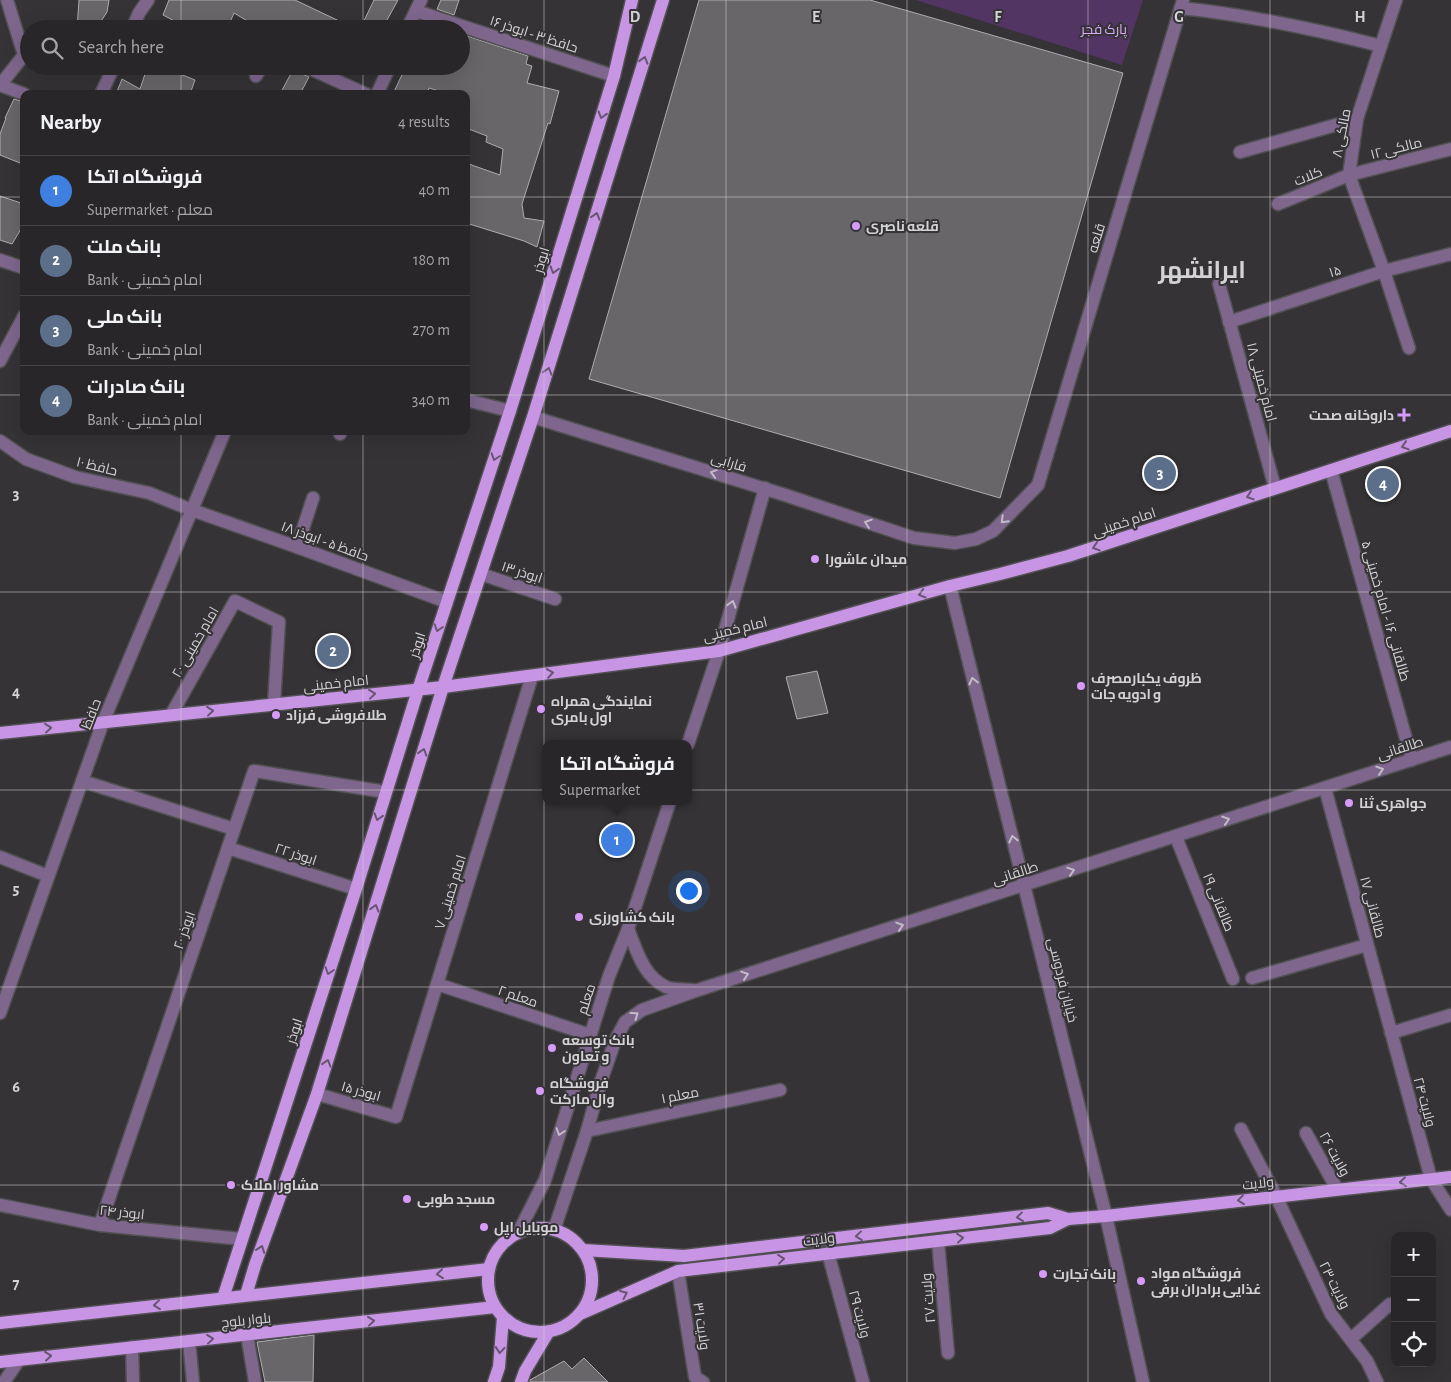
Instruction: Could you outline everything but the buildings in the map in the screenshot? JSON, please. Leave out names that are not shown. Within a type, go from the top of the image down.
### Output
[{"type":"main road","name":"ابوذر","points":[[223,1298],[356,889],[418,690],[510,411],[614,76],[632,0]]},
{"type":"main road","points":[[246,1295],[255,1265],[317,1094],[443,687],[533,417],[663,0]]},
{"type":"main road","name":"امام خمینی","points":[[0,733],[418,690],[719,651],[950,586],[1068,556],[1451,431]]},
{"type":"main road","name":"ولایت","points":[[583,1250],[684,1256],[1048,1213],[1068,1219],[1106,1216],[1451,1177]]},
{"type":"main road","name":"ولایت","points":[[580,1314],[678,1271],[1050,1228],[1068,1219]]},
{"type":"main road","points":[[534,1228],[554,1230],[572,1239],[583,1250],[590,1263],[592,1279],[589,1298],[580,1314],[566,1325],[549,1331],[530,1332],[517,1327],[503,1318],[495,1307],[488,1284],[489,1269],[493,1257],[503,1244],[518,1233],[534,1228]]},
{"type":"main road","name":"بلوار بلوچ","points":[[0,1322],[489,1269]]},
{"type":"main road","name":"بلوار بلوچ","points":[[0,1362],[495,1307]]},
{"type":"main road","points":[[494,1382],[498,1367],[503,1318]]},
{"type":"main road","points":[[521,1382],[525,1371],[549,1331]]},
{"type":"street","points":[[7,0],[20,42]]},
{"type":"street","points":[[136,20],[148,0]]},
{"type":"street","name":"مالکی ۸","points":[[1396,0],[1357,119],[1349,176],[1384,271],[1409,348]]},
{"type":"street","points":[[1182,4],[1327,32],[1381,46]]},
{"type":"street","name":"قلعه","points":[[1038,485],[1182,4]]},
{"type":"street","points":[[411,20],[418,5]]},
{"type":"street","name":"حافظ ۳ - ابوذر ۱۶","points":[[418,5],[459,20]]},
{"type":"street","name":"حافظ ۳ - ابوذر ۱۶","points":[[470,24],[614,76]]},
{"type":"street","points":[[20,60],[0,84],[20,92]]},
{"type":"street","points":[[103,90],[110,75]]},
{"type":"street","points":[[324,75],[357,90]]},
{"type":"street","points":[[379,90],[386,75]]},
{"type":"street","points":[[1240,152],[1357,119]]},
{"type":"street","name":"مالکی ۱۲","points":[[1349,176],[1451,149]]},
{"type":"street","name":"کلات","points":[[1278,204],[1349,176]]},
{"type":"street","name":"۱۵","points":[[1229,322],[1384,271],[1451,254]]},
{"type":"street","points":[[0,260],[20,267]]},
{"type":"street","name":"امام خمینی ۱۸","points":[[1219,284],[1275,488]]},
{"type":"street","points":[[0,361],[20,324]]},
{"type":"street","points":[[470,401],[510,411]]},
{"type":"street","name":"فارابی","points":[[533,417],[765,488],[914,538],[955,543],[976,539],[993,531],[1038,485]]},
{"type":"street","name":"حافظ","points":[[0,1013],[103,722],[223,435]]},
{"type":"street","name":"حافظ ۱۰","points":[[0,441],[26,459],[75,477],[149,493],[192,510]]},
{"type":"street","name":"طالقانی ۱۶ - امام خمینی ۵","points":[[1331,470],[1412,760]]},
{"type":"street","points":[[689,740],[719,651],[765,488]]},
{"type":"street","points":[[297,547],[313,498]]},
{"type":"street","name":"حافظ ۵ - ابوذر ۱۸","points":[[192,510],[447,602]]},
{"type":"street","name":"ابوذر ۱۳","points":[[481,574],[555,599]]},
{"type":"street","name":"خیابان فردوسی","points":[[950,586],[1106,1216],[1143,1382]]},
{"type":"street","name":"امام خمینی ۲۰","points":[[171,715],[236,600],[279,622],[274,704]]},
{"type":"street","name":"امام خمینی ۷","points":[[396,1117],[532,676]]},
{"type":"street","name":"طالقانی","points":[[587,1131],[615,1040],[625,1022],[642,1010],[698,990],[1451,748]]},
{"type":"street","name":"ابوذر ۲۰","points":[[100,1225],[254,771],[386,792]]},
{"type":"street","points":[[82,781],[234,829]]},
{"type":"street","name":"طالقانی ۱۷","points":[[1325,788],[1391,1033]]},
{"type":"street","name":"معلم","points":[[518,1233],[545,1180],[609,976],[628,929],[669,805]]},
{"type":"street","name":"طالقانی ۱۹","points":[[1176,836],[1233,979]]},
{"type":"street","name":"ابوذر ۲۲","points":[[228,848],[356,889]]},
{"type":"street","points":[[0,856],[48,876]]},
{"type":"street","points":[[628,929],[642,964],[654,979],[667,988],[698,990]]},
{"type":"street","points":[[1252,978],[1367,945]]},
{"type":"street","name":"معلم ۲","points":[[437,984],[590,1035]]},
{"type":"street","points":[[1391,1033],[1451,1015]]},
{"type":"street","name":"ولایت ۲۴","points":[[1391,1033],[1430,1179],[1451,1210]]},
{"type":"street","name":"معلم ۱","points":[[587,1131],[780,1090]]},
{"type":"street","name":"ابوذر ۱۵","points":[[317,1094],[396,1117]]},
{"type":"street","name":"ولایت ۲۳","points":[[1241,1129],[1276,1196],[1331,1314],[1367,1361],[1377,1382]]},
{"type":"street","points":[[554,1230],[587,1131]]},
{"type":"street","name":"ولایت ۲۶","points":[[1306,1133],[1337,1190]]},
{"type":"street","name":"ابوذر ۲۴","points":[[0,1205],[100,1225],[242,1239]]},
{"type":"street","name":"ولایت ۲۷","points":[[938,1241],[948,1353]]},
{"type":"street","name":"ولایت ۲۹","points":[[828,1253],[863,1382]]},
{"type":"street","name":"ولایت ۳۱","points":[[678,1271],[696,1377],[703,1382]]},
{"type":"street","points":[[1351,1339],[1390,1304]]},
{"type":"street","points":[[247,1334],[255,1382]]},
{"type":"street","points":[[189,1341],[193,1382]]},
{"type":"street","points":[[132,1347],[133,1382]]},
{"type":"street","points":[[4,1382],[19,1360]]},
{"type":"green space","name":"پارک فجر","points":[[916,0],[1143,0],[1122,65]]},
{"type":"place","name":"قلعه ناصری","points":[[856,226]]},
{"type":"place","name":"داروخانه صحت","points":[[1404,415]]},
{"type":"place","name":"بانک ملی","points":[[1160,473]]},
{"type":"place","name":"بانک صادرات","points":[[1383,484]]},
{"type":"place","name":"میدان عاشورا","points":[[815,559]]},
{"type":"place","name":"بانک ملت","points":[[333,651]]},
{"type":"place","name":"ظروف یکبارمصرف و ادویه جات","points":[[1081,686]]},
{"type":"place","name":"نمایندگی همراه اول بامری","points":[[541,709]]},
{"type":"place","name":"طلافروشی فرزاد","points":[[276,715]]},
{"type":"place","name":"جواهری ثنا","points":[[1349,803]]},
{"type":"place","name":"فروشگاه اتکا","points":[[617,840]]},
{"type":"place","name":"بانک کشاورزی","points":[[579,917]]},
{"type":"place","name":"بانک توسعه و تعاون","points":[[552,1048]]},
{"type":"place","name":"فروشگاه وال مارکت","points":[[540,1091]]},
{"type":"place","name":"مشاور املاک","points":[[231,1185]]},
{"type":"place","name":"مسجد طوبی","points":[[407,1199]]},
{"type":"place","name":"موبایل اپل","points":[[484,1227]]},
{"type":"place","name":"بانک تجارت","points":[[1043,1274]]},
{"type":"place","name":"فروشگاه مواد غذایی برادران برفی","points":[[1141,1281]]},
{"type":"district","name":"ایرانشهر","points":[[1202,270]]}]
